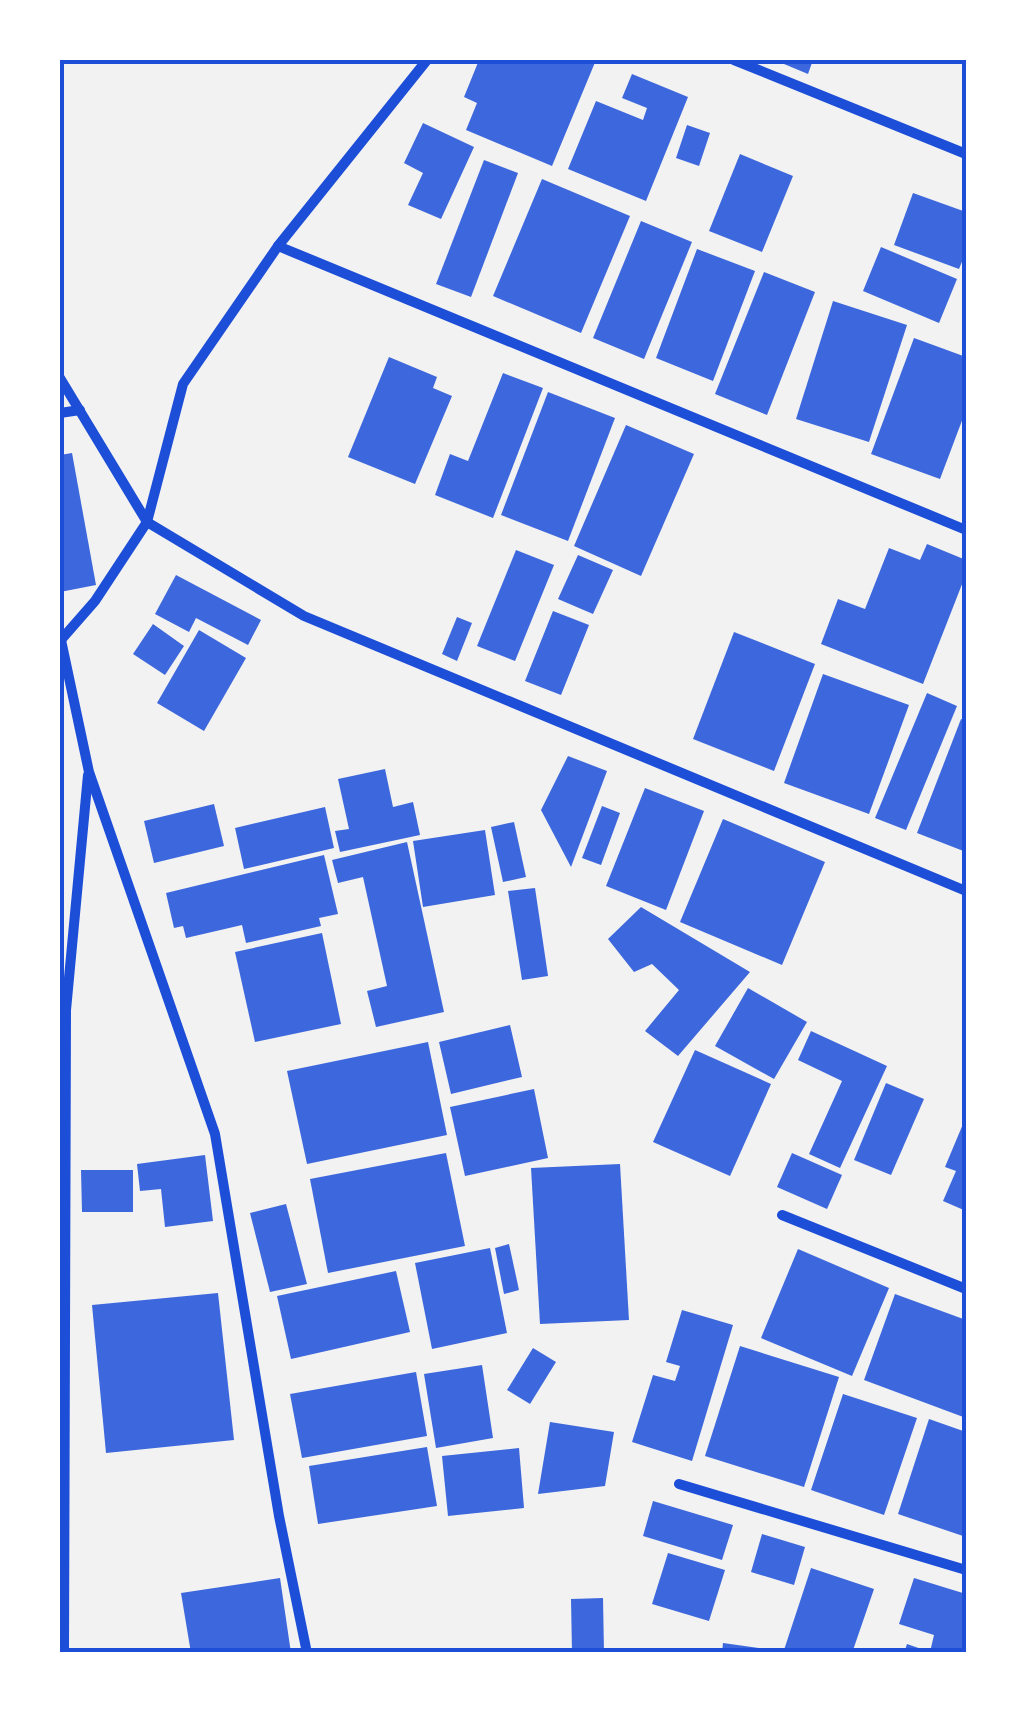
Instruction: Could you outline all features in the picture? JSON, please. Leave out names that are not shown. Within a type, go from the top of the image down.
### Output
[{"type":"street","points":[[308,1653],[279,1516],[216,1134],[88,772],[60,641],[95,601],[147,522],[183,384],[278,246],[427,60]]},
{"type":"street","points":[[734,60],[966,154]]},
{"type":"street","points":[[278,246],[966,530]]},
{"type":"street","points":[[60,378],[147,522],[304,616],[966,891]]},
{"type":"street","points":[[60,413],[80,410]]},
{"type":"street","points":[[60,702],[72,694]]},
{"type":"street","points":[[64,1653],[66,1010],[88,772]]},
{"type":"street","points":[[782,1215],[966,1288]]},
{"type":"street","points":[[679,1484],[966,1570]]},
{"type":"building","points":[[479,60],[596,60],[552,166],[466,130],[477,103],[464,97]]},
{"type":"building","points":[[786,60],[813,60],[808,74],[784,64]]},
{"type":"building","points":[[632,74],[688,97],[646,201],[568,169],[596,101],[643,120],[647,108],[622,98]]},
{"type":"building","points":[[423,123],[474,147],[441,219],[408,205],[423,173],[404,163]]},
{"type":"building","points":[[687,125],[710,133],[699,166],[676,158]]},
{"type":"building","points":[[740,154],[793,176],[762,252],[709,231]]},
{"type":"building","points":[[484,160],[518,173],[471,297],[436,284]]},
{"type":"building","points":[[542,179],[630,216],[581,333],[493,296]]},
{"type":"building","points":[[913,193],[966,212],[966,252],[959,269],[894,245]]},
{"type":"building","points":[[641,221],[692,242],[644,359],[593,338]]},
{"type":"building","points":[[881,247],[957,279],[939,323],[863,291]]},
{"type":"building","points":[[697,249],[755,271],[713,381],[656,358]]},
{"type":"building","points":[[764,272],[815,292],[767,415],[715,394]]},
{"type":"building","points":[[833,301],[907,325],[869,442],[796,419]]},
{"type":"building","points":[[914,338],[966,357],[966,410],[940,479],[871,454]]},
{"type":"building","points":[[389,357],[437,377],[433,388],[452,396],[415,484],[348,457]]},
{"type":"building","points":[[503,373],[543,388],[493,518],[435,495],[450,454],[468,461]]},
{"type":"building","points":[[548,392],[615,418],[568,541],[501,515]]},
{"type":"building","points":[[626,425],[694,454],[641,576],[574,546]]},
{"type":"building","points":[[72,453],[96,585],[60,592],[60,455]]},
{"type":"building","points":[[927,544],[966,560],[966,574],[923,684],[821,644],[838,599],[865,609],[889,548],[920,560]]},
{"type":"building","points":[[516,550],[554,565],[515,661],[477,646]]},
{"type":"building","points":[[578,555],[613,570],[593,614],[558,599]]},
{"type":"building","points":[[176,575],[261,620],[248,645],[196,618],[189,632],[155,614]]},
{"type":"building","points":[[553,611],[589,625],[561,695],[525,681]]},
{"type":"building","points":[[457,617],[472,623],[457,661],[442,654]]},
{"type":"building","points":[[153,624],[184,646],[165,675],[133,654]]},
{"type":"building","points":[[199,630],[246,658],[204,731],[157,703]]},
{"type":"building","points":[[734,632],[815,664],[774,771],[693,739]]},
{"type":"building","points":[[823,674],[909,705],[869,814],[784,783]]},
{"type":"building","points":[[927,693],[957,706],[906,830],[875,818]]},
{"type":"building","points":[[961,719],[966,721],[966,852],[917,833]]},
{"type":"building","points":[[568,756],[607,771],[571,867],[541,810]]},
{"type":"building","points":[[385,769],[393,807],[413,802],[420,835],[340,852],[335,831],[349,829],[338,779]]},
{"type":"building","points":[[645,788],[704,811],[666,910],[606,886]]},
{"type":"building","points":[[214,804],[224,846],[154,863],[144,821]]},
{"type":"building","points":[[602,806],[620,813],[601,865],[582,858]]},
{"type":"building","points":[[325,807],[334,848],[244,869],[235,828]]},
{"type":"building","points":[[723,819],[825,862],[782,965],[680,922]]},
{"type":"building","points":[[514,822],[526,877],[503,882],[491,827]]},
{"type":"building","points":[[485,830],[495,895],[423,907],[413,841]]},
{"type":"building","points":[[407,842],[444,1012],[376,1027],[367,991],[387,986],[363,877],[338,883],[332,860]]},
{"type":"building","points":[[324,855],[338,914],[319,918],[321,926],[246,943],[242,925],[186,938],[183,926],[174,928],[166,893]]},
{"type":"building","points":[[535,888],[548,976],[522,980],[508,891]]},
{"type":"building","points":[[641,907],[750,972],[678,1056],[645,1031],[679,990],[652,964],[634,972],[608,939]]},
{"type":"building","points":[[322,933],[341,1024],[255,1042],[235,952]]},
{"type":"building","points":[[748,988],[807,1022],[774,1079],[715,1046]]},
{"type":"building","points":[[510,1025],[522,1077],[451,1094],[439,1042]]},
{"type":"building","points":[[811,1031],[887,1066],[840,1168],[809,1154],[842,1081],[798,1060]]},
{"type":"building","points":[[428,1042],[447,1135],[307,1164],[287,1071]]},
{"type":"building","points":[[695,1050],[771,1084],[730,1176],[653,1142]]},
{"type":"building","points":[[886,1083],[924,1099],[891,1175],[854,1160]]},
{"type":"building","points":[[534,1089],[548,1158],[465,1176],[450,1107]]},
{"type":"building","points":[[963,1124],[966,1211],[943,1201],[956,1171],[945,1167]]},
{"type":"building","points":[[446,1153],[465,1246],[328,1273],[310,1179]]},
{"type":"building","points":[[792,1153],[842,1175],[827,1209],[777,1187]]},
{"type":"building","points":[[205,1155],[213,1221],[165,1227],[161,1189],[140,1191],[137,1164]]},
{"type":"building","points":[[620,1164],[629,1320],[540,1324],[531,1168]]},
{"type":"building","points":[[81,1170],[133,1170],[133,1212],[82,1212]]},
{"type":"building","points":[[286,1204],[307,1284],[270,1292],[250,1213]]},
{"type":"building","points":[[509,1244],[519,1290],[504,1294],[495,1248]]},
{"type":"building","points":[[490,1248],[507,1333],[432,1349],[415,1263]]},
{"type":"building","points":[[798,1249],[889,1288],[852,1376],[761,1338]]},
{"type":"building","points":[[396,1271],[410,1332],[291,1359],[277,1296]]},
{"type":"building","points":[[218,1293],[234,1440],[106,1453],[92,1305]]},
{"type":"building","points":[[895,1294],[966,1320],[966,1418],[864,1380]]},
{"type":"building","points":[[682,1310],[733,1325],[692,1461],[632,1442],[653,1375],[675,1381],[680,1366],[666,1362]]},
{"type":"building","points":[[740,1346],[839,1377],[804,1487],[705,1456]]},
{"type":"building","points":[[533,1348],[556,1362],[530,1404],[507,1390]]},
{"type":"building","points":[[482,1365],[493,1438],[436,1448],[424,1374]]},
{"type":"building","points":[[416,1372],[427,1436],[302,1458],[290,1394]]},
{"type":"building","points":[[843,1394],[917,1418],[884,1515],[811,1490]]},
{"type":"building","points":[[929,1419],[966,1432],[966,1537],[898,1514]]},
{"type":"building","points":[[550,1422],[614,1432],[605,1486],[538,1494]]},
{"type":"building","points":[[427,1447],[437,1506],[318,1524],[309,1466]]},
{"type":"building","points":[[519,1448],[524,1508],[448,1516],[442,1456]]},
{"type":"building","points":[[653,1501],[733,1525],[722,1560],[643,1536]]},
{"type":"building","points":[[762,1534],[805,1547],[794,1585],[751,1572]]},
{"type":"building","points":[[668,1553],[725,1570],[709,1621],[652,1604]]},
{"type":"building","points":[[811,1568],[874,1589],[852,1653],[783,1653]]},
{"type":"building","points":[[280,1578],[291,1653],[191,1653],[181,1593]]},
{"type":"building","points":[[914,1578],[966,1594],[966,1653],[904,1653],[907,1644],[930,1652],[934,1635],[899,1624]]},
{"type":"building","points":[[603,1598],[604,1653],[572,1653],[571,1599]]},
{"type":"building","points":[[723,1643],[780,1651],[780,1653],[722,1653]]}]
